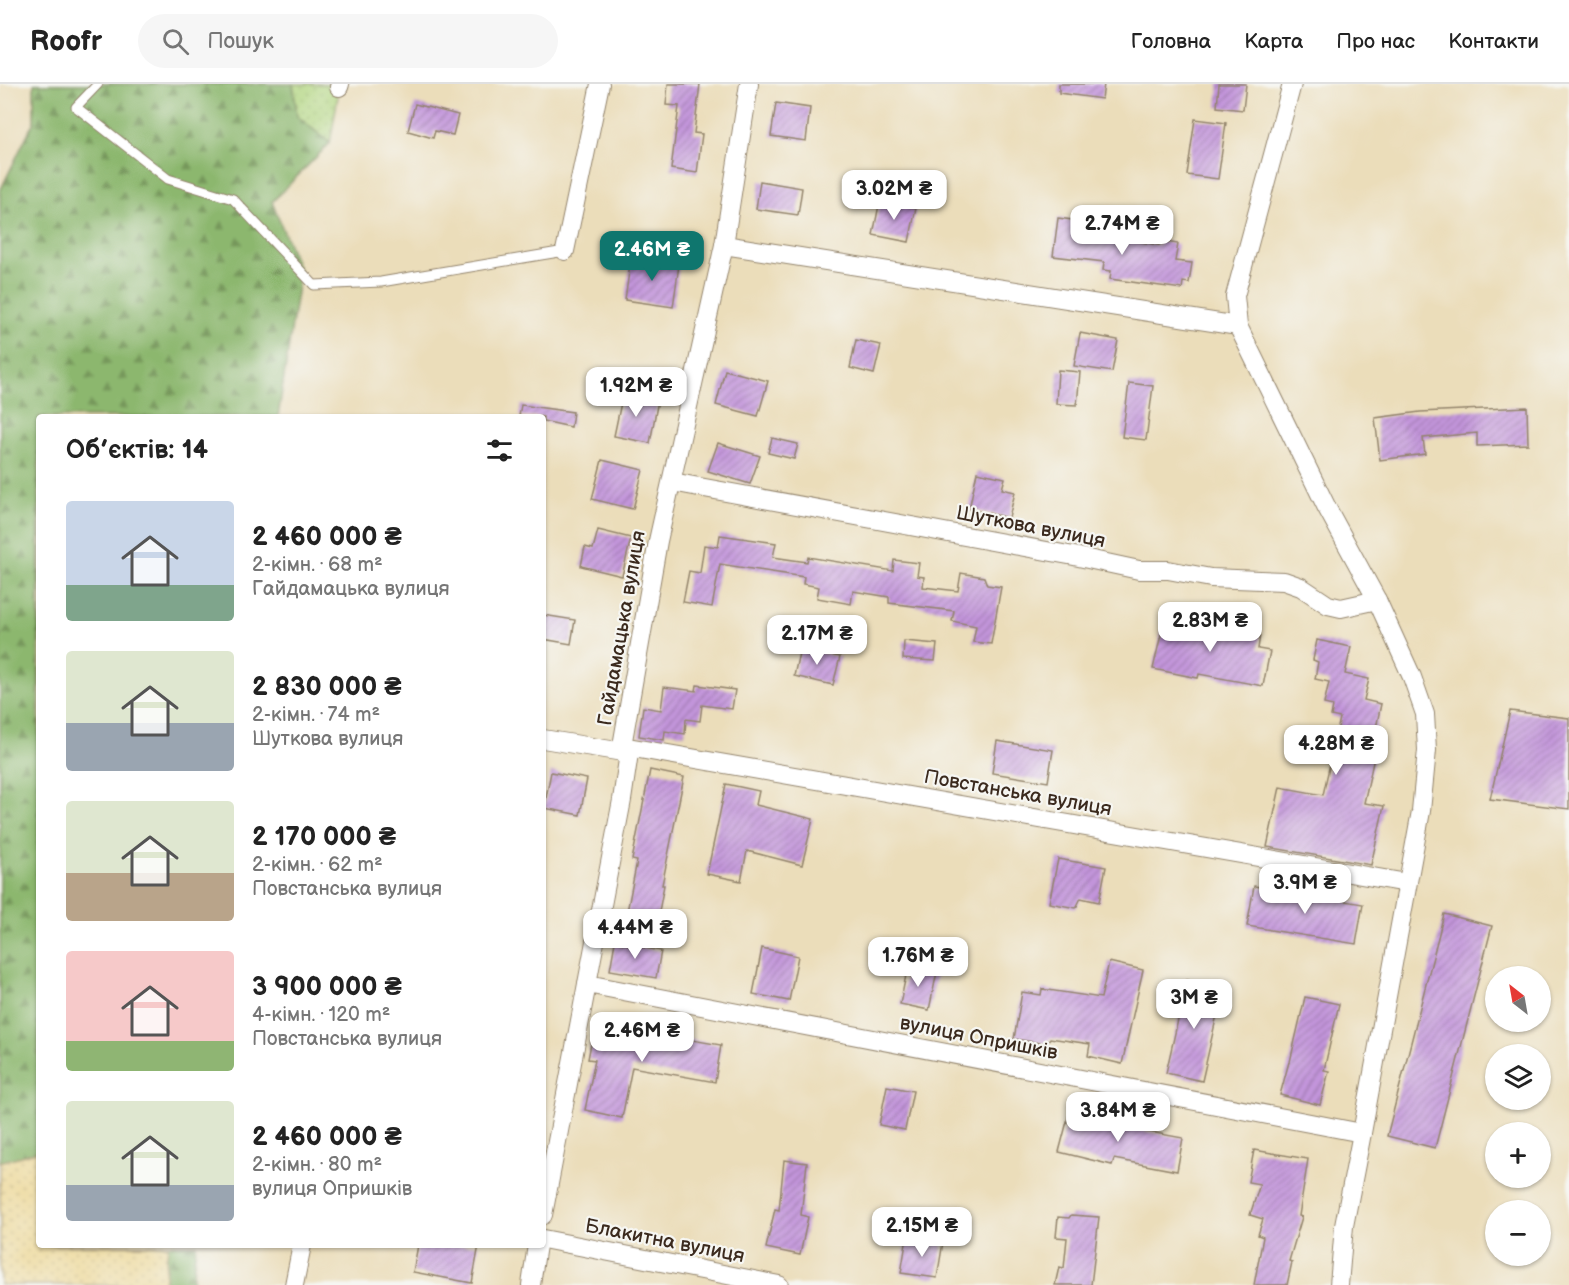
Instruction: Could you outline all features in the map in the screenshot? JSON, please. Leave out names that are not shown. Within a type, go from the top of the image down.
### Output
[{"type":"street","points":[[565,251],[600,84]]},
{"type":"street","name":"Гайдамацька вулиця","points":[[546,1199],[622,800],[625,749],[658,541],[723,245],[749,84]]},
{"type":"street","points":[[1292,84],[1234,296],[1238,326],[1327,508],[1377,600],[1412,677],[1425,714],[1427,750],[1421,811],[1344,1226],[1339,1285]]},
{"type":"street","points":[[723,245],[1238,326]]},
{"type":"street","name":"Шуткова вулиця","points":[[672,482],[1139,570],[1168,570],[1211,578],[1284,581],[1301,587],[1328,605],[1341,608],[1377,600]]},
{"type":"street","name":"Повстанська вулиця","points":[[546,739],[625,749],[1407,884]]},
{"type":"street","name":"вулиця Опришків","points":[[587,984],[1362,1133]]},
{"type":"street","name":"Блакитна вулиця","points":[[546,1240],[779,1285]]},
{"type":"street","points":[[294,1285],[301,1248]]},
{"type":"street","points":[[531,1285],[537,1248]]},
{"type":"lane","points":[[98,84],[76,107],[168,179],[233,199],[314,285],[381,282],[565,251]]},
{"type":"green space","points":[[34,84],[293,84],[297,116],[330,143],[272,202],[300,272],[278,414],[36,414],[36,1152],[0,1162],[0,191],[34,121]]},
{"type":"green space","points":[[293,84],[340,84],[330,143],[297,116]]},
{"type":"green space","points":[[168,1248],[196,1248],[192,1285],[164,1285]]},
{"type":"sand","points":[[36,1152],[36,1248],[168,1248],[164,1285],[0,1285],[0,1162]]},
{"type":"building","points":[[668,84],[700,84],[694,133],[702,134],[697,173],[671,169],[679,106],[666,105]]},
{"type":"building","points":[[1059,84],[1104,84],[1102,99],[1059,93]]},
{"type":"building","points":[[1219,84],[1246,84],[1243,110],[1217,107]]},
{"type":"building","points":[[776,103],[810,108],[806,141],[771,136]]},
{"type":"building","points":[[415,104],[458,115],[453,135],[435,131],[433,138],[408,131]]},
{"type":"building","points":[[1195,119],[1226,123],[1218,179],[1187,175]]},
{"type":"building","points":[[760,181],[802,188],[798,215],[756,209]]},
{"type":"building","points":[[880,200],[916,208],[909,242],[873,235]]},
{"type":"building","points":[[1058,218],[1094,223],[1093,234],[1159,245],[1160,241],[1178,244],[1175,261],[1192,263],[1189,283],[1183,282],[1182,289],[1110,279],[1111,271],[1103,270],[1104,262],[1053,256]]},
{"type":"building","points":[[631,258],[679,265],[673,307],[625,300]]},
{"type":"building","points":[[1080,333],[1118,340],[1112,372],[1074,366]]},
{"type":"building","points":[[856,340],[881,345],[874,374],[850,368]]},
{"type":"building","points":[[725,370],[768,381],[758,416],[716,405]]},
{"type":"building","points":[[1058,370],[1080,372],[1077,405],[1056,404]]},
{"type":"building","points":[[1129,383],[1153,386],[1146,440],[1122,437]]},
{"type":"building","points":[[623,393],[658,400],[650,443],[614,436]]},
{"type":"building","points":[[521,405],[573,412],[571,427],[546,422],[546,414],[519,414]]},
{"type":"building","points":[[1527,407],[1528,444],[1477,446],[1477,433],[1423,438],[1425,454],[1380,460],[1375,418],[1420,412]]},
{"type":"building","points":[[772,438],[798,444],[794,459],[768,453]]},
{"type":"building","points":[[718,443],[760,456],[750,484],[708,471]]},
{"type":"building","points":[[602,460],[643,470],[633,509],[592,499]]},
{"type":"building","points":[[977,472],[1005,478],[1002,489],[1015,492],[1009,518],[969,509]]},
{"type":"building","points":[[598,530],[631,538],[622,576],[581,566],[585,547],[593,549]]},
{"type":"building","points":[[720,535],[776,543],[773,557],[807,562],[808,557],[893,571],[894,560],[919,563],[917,576],[924,577],[923,587],[958,591],[961,573],[984,577],[987,585],[1001,587],[991,644],[973,642],[976,626],[952,621],[954,611],[889,603],[889,597],[853,591],[851,604],[817,598],[819,587],[803,584],[804,577],[720,564],[712,607],[683,602],[689,571],[700,573],[704,545],[718,547]]},
{"type":"building","points":[[1166,613],[1190,618],[1188,627],[1232,637],[1234,630],[1260,635],[1258,649],[1270,651],[1263,686],[1199,674],[1198,678],[1153,669]]},
{"type":"building","points":[[546,615],[575,620],[571,644],[546,640]]},
{"type":"building","points":[[1317,640],[1351,647],[1345,674],[1369,679],[1364,700],[1381,704],[1373,743],[1377,744],[1364,803],[1384,806],[1371,865],[1267,847],[1280,787],[1323,795],[1340,718],[1331,716],[1333,706],[1324,704],[1329,682],[1315,679],[1318,662],[1313,660]]},
{"type":"building","points":[[904,641],[937,644],[935,661],[903,659]]},
{"type":"building","points":[[800,648],[840,657],[833,685],[794,676]]},
{"type":"building","points":[[697,685],[735,690],[732,709],[702,705],[700,721],[686,719],[685,734],[665,731],[664,740],[639,736],[643,707],[661,710],[664,687],[696,691]]},
{"type":"building","points":[[1510,711],[1569,718],[1569,809],[1490,799]]},
{"type":"building","points":[[997,741],[1053,750],[1048,782],[992,773]]},
{"type":"building","points":[[650,770],[684,777],[662,885],[664,885],[658,917],[627,912],[637,861],[632,860]]},
{"type":"building","points":[[551,772],[587,779],[580,815],[546,808]]},
{"type":"building","points":[[726,784],[759,791],[756,805],[813,819],[802,865],[747,851],[741,881],[707,874]]},
{"type":"building","points":[[1058,859],[1106,867],[1099,902],[1081,898],[1076,908],[1049,903]]},
{"type":"building","points":[[1254,886],[1363,904],[1356,944],[1247,926]]},
{"type":"building","points":[[1444,914],[1492,926],[1435,1148],[1387,1136]]},
{"type":"building","points":[[615,942],[661,951],[656,978],[610,970]]},
{"type":"building","points":[[762,948],[798,956],[789,1001],[753,994]]},
{"type":"building","points":[[1109,962],[1143,970],[1122,1064],[1088,1056],[1090,1044],[1050,1038],[1046,1044],[1014,1039],[1022,992],[1041,995],[1042,989],[1101,998]]},
{"type":"building","points":[[908,966],[937,972],[929,1010],[900,1004]]},
{"type":"building","points":[[1187,980],[1223,988],[1202,1081],[1166,1073]]},
{"type":"building","points":[[1305,997],[1339,1004],[1324,1070],[1329,1071],[1320,1105],[1280,1095]]},
{"type":"building","points":[[595,1023],[721,1045],[715,1082],[632,1067],[622,1118],[585,1110],[595,1060],[588,1059]]},
{"type":"building","points":[[887,1086],[913,1091],[905,1130],[879,1125]]},
{"type":"building","points":[[1070,1110],[1123,1123],[1122,1127],[1183,1138],[1177,1171],[1114,1159],[1112,1165],[1059,1152]]},
{"type":"building","points":[[1254,1150],[1308,1159],[1299,1216],[1302,1217],[1289,1261],[1292,1262],[1287,1285],[1254,1285],[1263,1237],[1258,1235],[1263,1219],[1250,1215],[1260,1184],[1248,1182]]},
{"type":"building","points":[[784,1160],[807,1163],[801,1215],[808,1217],[800,1255],[766,1248],[775,1209],[779,1210]]},
{"type":"building","points":[[1071,1215],[1099,1217],[1091,1285],[1055,1285],[1059,1267],[1064,1268],[1067,1238],[1056,1237],[1058,1217],[1069,1218]]},
{"type":"building","points":[[907,1237],[943,1242],[937,1278],[901,1273]]},
{"type":"building","points":[[417,1248],[478,1248],[472,1283],[413,1272]]}]
